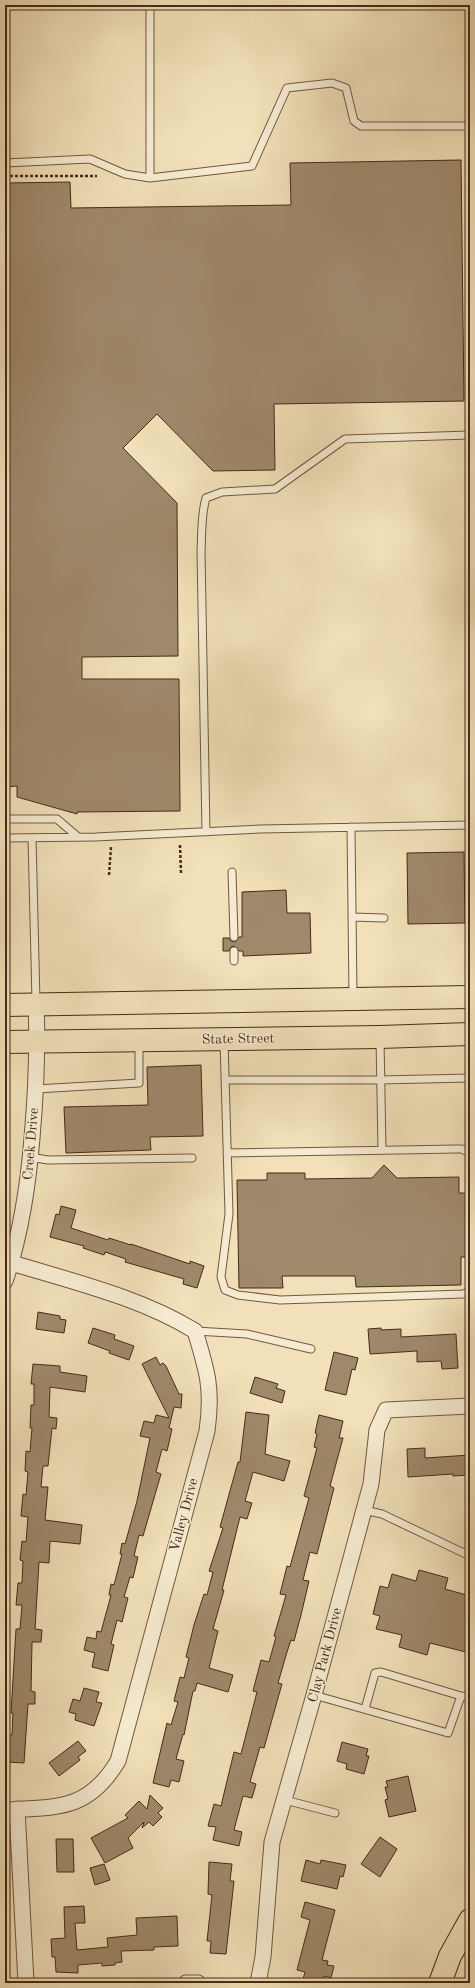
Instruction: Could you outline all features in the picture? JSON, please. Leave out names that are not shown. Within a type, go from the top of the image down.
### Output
[{"type":"main road","points":[[5,1005],[470,997]]},
{"type":"main road","name":"State Street","points":[[5,1042],[380,1037],[470,1034]]},
{"type":"main road","points":[[440,1983],[450,1956],[470,1920]]},
{"type":"street","name":"Creek Drive","points":[[5,1281],[12,1262],[20,1229],[30,1158],[36,1089],[38,1041],[36,1004]]},
{"type":"street","points":[[12,1262],[141,1303],[170,1316],[195,1331]]},
{"type":"street","name":"Valley Drive","points":[[11,1810],[60,1806],[74,1802],[94,1792],[108,1778],[118,1761],[207,1430],[210,1411],[208,1374],[195,1331]]},
{"type":"street","name":"Clay Park Drive","points":[[258,1983],[263,1958],[272,1842],[285,1800],[371,1484],[377,1430],[386,1410],[470,1406]]},
{"type":"street","points":[[11,1810],[26,1983]]},
{"type":"street","points":[[186,1983],[198,1983]]},
{"type":"lane","points":[[150,5],[150,178]]},
{"type":"lane","points":[[5,162],[90,159],[125,174],[150,178],[252,166],[287,88],[332,84],[346,88],[354,121],[361,126],[470,126]]},
{"type":"lane","points":[[206,832],[201,552],[203,530],[202,511],[206,498],[222,492],[275,490],[344,439],[470,435]]},
{"type":"lane","points":[[5,819],[57,819],[78,837]]},
{"type":"lane","points":[[5,838],[470,824]]},
{"type":"lane","points":[[351,827],[353,999]]},
{"type":"lane","points":[[32,838],[36,1004]]},
{"type":"lane","points":[[232,872],[234,937]]},
{"type":"lane","points":[[352,917],[384,918]]},
{"type":"lane","points":[[234,951],[234,961]]},
{"type":"lane","points":[[380,1037],[382,1150]]},
{"type":"lane","points":[[224,1039],[229,1214],[221,1277],[225,1290],[238,1295],[280,1300],[464,1294],[470,1290]]},
{"type":"lane","points":[[36,1089],[139,1083],[139,1040]]},
{"type":"lane","points":[[226,1080],[381,1080],[470,1078]]},
{"type":"lane","points":[[227,1153],[462,1150],[470,1154]]},
{"type":"lane","points":[[30,1158],[48,1160],[192,1158]]},
{"type":"lane","points":[[195,1331],[247,1334],[311,1349]]},
{"type":"lane","points":[[364,1510],[382,1514],[470,1556]]},
{"type":"lane","points":[[365,1709],[375,1673],[381,1672],[460,1696],[470,1697]]},
{"type":"lane","points":[[314,1695],[448,1733],[460,1696]]},
{"type":"lane","points":[[285,1800],[335,1813]]},
{"type":"path","points":[[5,176],[97,176]]},
{"type":"path","points":[[180,845],[181,873]]},
{"type":"path","points":[[109,875],[111,846]]},
{"type":"building","points":[[461,160],[464,401],[274,404],[275,470],[213,471],[157,414],[123,448],[177,503],[178,656],[82,657],[82,679],[179,679],[180,811],[77,812],[77,814],[17,797],[17,786],[5,787],[5,183],[70,182],[71,208],[291,205],[290,163]]},
{"type":"building","points":[[464,852],[465,923],[408,924],[407,853]]},
{"type":"building","points":[[286,890],[287,913],[310,913],[311,953],[243,956],[243,951],[239,951],[234,946],[231,947],[229,951],[223,951],[223,938],[229,938],[231,941],[235,942],[239,937],[242,937],[242,892]]},
{"type":"building","points":[[201,1065],[203,1136],[150,1137],[151,1150],[66,1153],[64,1107],[148,1105],[147,1067]]},
{"type":"building","points":[[384,1165],[397,1178],[459,1177],[459,1193],[470,1193],[470,1257],[461,1257],[461,1285],[356,1287],[355,1276],[282,1276],[283,1288],[239,1288],[237,1180],[267,1180],[267,1173],[305,1173],[305,1179],[372,1178]]},
{"type":"building","points":[[61,1206],[76,1210],[71,1228],[108,1240],[109,1238],[131,1244],[190,1264],[190,1261],[204,1266],[197,1288],[183,1284],[184,1279],[125,1262],[126,1259],[105,1252],[104,1255],[83,1248],[84,1246],[50,1237],[56,1214],[59,1215]]},
{"type":"building","points":[[38,1312],[60,1316],[60,1319],[66,1320],[64,1333],[36,1329]]},
{"type":"building","points":[[93,1328],[115,1335],[114,1339],[134,1346],[129,1360],[88,1343]]},
{"type":"building","points":[[381,1328],[381,1330],[401,1329],[401,1337],[456,1334],[458,1368],[442,1369],[441,1361],[417,1362],[417,1351],[370,1354],[368,1329]]},
{"type":"building","points":[[334,1352],[358,1358],[355,1370],[352,1369],[346,1395],[325,1390]]},
{"type":"building","points":[[156,1357],[160,1365],[163,1363],[166,1366],[179,1394],[182,1394],[181,1408],[174,1407],[169,1428],[172,1429],[167,1451],[162,1449],[156,1472],[161,1474],[143,1536],[139,1535],[134,1556],[138,1557],[133,1578],[130,1577],[124,1597],[128,1598],[122,1622],[117,1620],[111,1644],[114,1645],[108,1671],[92,1667],[95,1653],[84,1650],[87,1637],[96,1639],[97,1631],[101,1632],[111,1595],[109,1595],[111,1584],[114,1585],[122,1554],[120,1554],[122,1543],[125,1544],[137,1501],[150,1438],[140,1436],[144,1421],[154,1423],[156,1415],[169,1418],[142,1364]]},
{"type":"building","points":[[33,1364],[60,1366],[60,1372],[87,1376],[85,1392],[50,1387],[49,1417],[57,1418],[56,1429],[52,1428],[48,1466],[43,1466],[41,1487],[48,1487],[45,1520],[82,1525],[80,1544],[50,1541],[49,1563],[39,1562],[35,1629],[42,1630],[41,1642],[32,1642],[31,1691],[35,1692],[35,1704],[28,1704],[24,1763],[7,1762],[8,1735],[12,1735],[13,1713],[11,1713],[16,1629],[20,1629],[22,1605],[16,1605],[18,1583],[22,1583],[23,1561],[20,1560],[22,1541],[26,1542],[28,1517],[21,1516],[23,1494],[26,1495],[28,1472],[25,1471],[26,1451],[30,1452],[32,1428],[30,1428],[31,1405],[34,1405],[34,1384],[31,1384]]},
{"type":"building","points":[[255,1377],[278,1384],[276,1388],[285,1391],[282,1403],[250,1393]]},
{"type":"building","points":[[246,1412],[269,1415],[265,1454],[290,1461],[284,1481],[253,1472],[245,1501],[252,1503],[247,1519],[240,1517],[222,1590],[224,1590],[213,1629],[218,1631],[209,1668],[233,1675],[228,1692],[197,1683],[195,1691],[193,1691],[184,1735],[183,1734],[176,1759],[184,1761],[179,1782],[171,1780],[169,1787],[153,1783],[167,1723],[171,1725],[178,1702],[174,1701],[180,1677],[184,1678],[189,1658],[186,1657],[194,1625],[204,1594],[207,1595],[213,1572],[209,1571],[223,1528],[220,1527],[238,1462],[240,1462]]},
{"type":"building","points":[[319,1415],[343,1421],[339,1438],[343,1438],[330,1486],[334,1488],[317,1554],[310,1552],[303,1580],[309,1581],[301,1615],[294,1641],[291,1640],[278,1683],[282,1684],[264,1748],[260,1747],[250,1782],[256,1784],[252,1798],[243,1796],[234,1830],[242,1832],[239,1846],[213,1840],[216,1827],[208,1826],[214,1804],[221,1806],[234,1752],[241,1754],[257,1692],[253,1691],[261,1660],[269,1662],[276,1637],[274,1636],[286,1595],[280,1594],[287,1566],[290,1567],[309,1498],[304,1496],[317,1448],[314,1447]]},
{"type":"building","points":[[425,1448],[425,1458],[470,1455],[470,1475],[453,1476],[453,1474],[408,1477],[407,1449]]},
{"type":"building","points":[[419,1570],[448,1578],[445,1589],[470,1596],[470,1653],[430,1643],[427,1655],[399,1647],[402,1635],[376,1629],[380,1616],[373,1614],[380,1586],[388,1588],[392,1574],[416,1581]]},
{"type":"building","points":[[84,1688],[99,1692],[96,1702],[102,1703],[94,1726],[75,1720],[76,1714],[69,1712],[73,1699],[80,1701]]},
{"type":"building","points":[[78,1741],[86,1751],[78,1757],[80,1760],[59,1776],[49,1763]]},
{"type":"building","points":[[342,1742],[368,1749],[366,1756],[369,1756],[364,1774],[346,1769],[347,1764],[337,1761]]},
{"type":"building","points":[[408,1776],[416,1811],[389,1817],[385,1800],[388,1799],[385,1787],[388,1787],[386,1781]]},
{"type":"building","points":[[150,1795],[163,1808],[158,1813],[162,1817],[153,1826],[149,1822],[142,1828],[144,1822],[128,1838],[133,1848],[105,1863],[91,1838],[128,1818],[125,1815],[139,1801],[147,1809]]},
{"type":"building","points":[[380,1837],[397,1849],[380,1877],[361,1864]]},
{"type":"building","points":[[56,1839],[73,1839],[74,1872],[57,1872]]},
{"type":"building","points":[[306,1860],[320,1864],[321,1860],[346,1865],[343,1877],[340,1876],[337,1889],[301,1881]]},
{"type":"building","points":[[209,1862],[232,1864],[230,1881],[234,1881],[226,1954],[210,1953],[211,1941],[207,1941],[212,1895],[208,1894]]},
{"type":"building","points":[[104,1864],[110,1880],[95,1885],[90,1868]]},
{"type":"building","points":[[305,1902],[335,1910],[322,1960],[328,1961],[327,1965],[334,1966],[331,1978],[324,1976],[323,1983],[302,1983],[305,1972],[297,1970],[310,1920],[301,1917]]},
{"type":"building","points":[[84,1906],[85,1923],[75,1923],[77,1950],[108,1947],[107,1938],[137,1935],[136,1918],[177,1916],[178,1946],[154,1947],[154,1950],[121,1951],[122,1962],[115,1963],[115,1965],[102,1966],[102,1963],[78,1965],[78,1973],[56,1972],[55,1957],[52,1957],[51,1939],[65,1938],[64,1907]]}]
